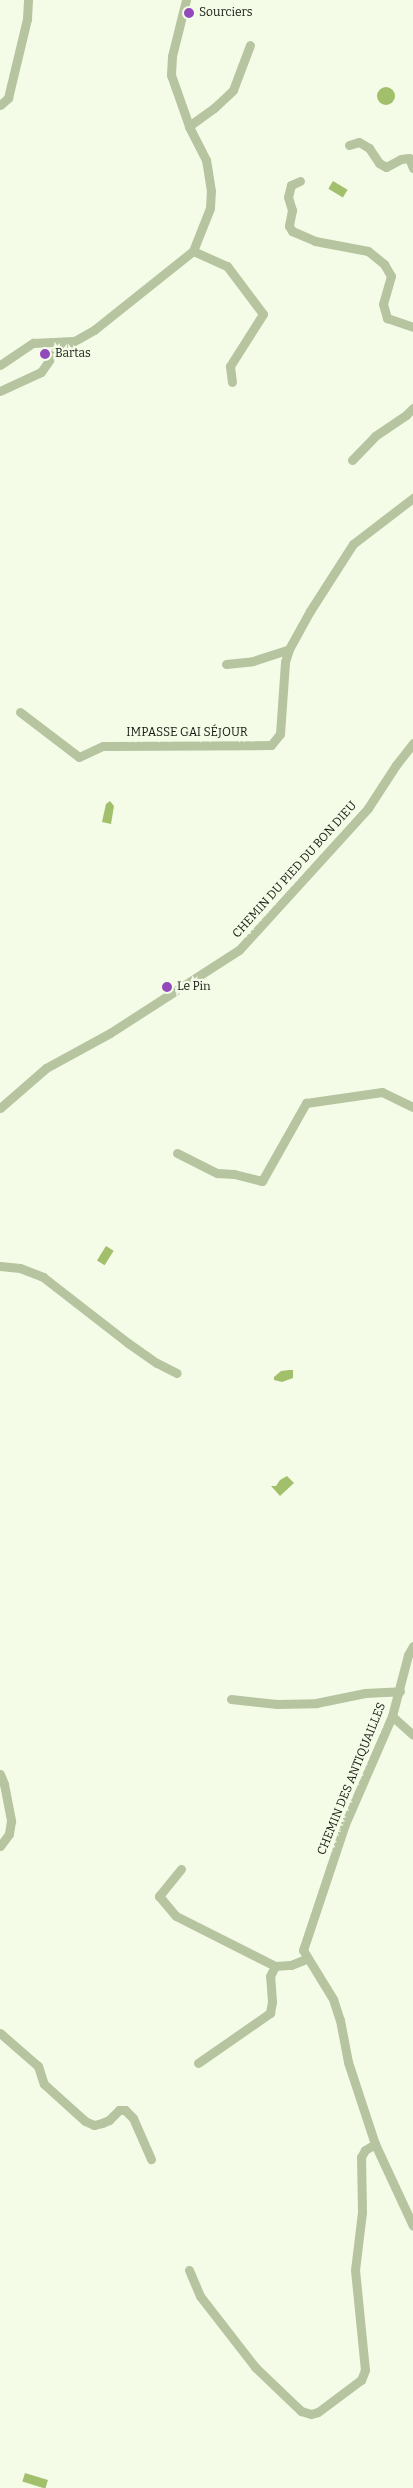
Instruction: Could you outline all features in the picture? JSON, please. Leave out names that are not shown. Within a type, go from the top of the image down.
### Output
[{"type":"street","points":[[0,105],[8,98],[27,19],[28,0]]},
{"type":"street","points":[[0,391],[41,372],[55,352],[94,330],[193,251],[210,208],[211,191],[206,160],[189,126],[171,75],[172,56],[186,0]]},
{"type":"street","points":[[189,126],[214,108],[233,90],[250,45]]},
{"type":"street","points":[[349,145],[359,142],[369,148],[379,163],[386,167],[401,159],[409,158],[413,168]]},
{"type":"street","points":[[300,181],[291,185],[288,197],[292,210],[289,226],[292,231],[315,241],[368,251],[384,264],[391,276],[383,304],[386,318],[413,327]]},
{"type":"street","points":[[193,251],[227,266],[263,314],[230,366],[232,382]]},
{"type":"street","points":[[0,365],[33,343],[76,341]]},
{"type":"street","points":[[352,460],[376,436],[406,416],[413,408]]},
{"type":"street","name":"IMPASSE GAI SÉJOUR","points":[[20,712],[79,756],[103,746],[271,745],[280,734],[285,662],[289,649],[310,611],[353,544],[413,498]]},
{"type":"street","points":[[226,664],[253,661],[289,649]]},
{"type":"street","name":"CHEMIN DU PIED DU BON DIEU","points":[[0,1108],[46,1068],[110,1033],[240,950],[368,808],[396,765],[413,744]]},
{"type":"street","points":[[177,1154],[217,1173],[234,1174],[262,1181],[306,1103],[382,1092],[413,1107]]},
{"type":"street","points":[[0,1266],[20,1268],[43,1277],[157,1364],[177,1373]]},
{"type":"street","name":"CHEMIN DES ANTIQUAILLES","points":[[413,1646],[405,1665],[400,1691],[392,1716],[345,1824],[303,1950],[332,1999],[340,2020],[348,2062],[375,2144],[413,2226]]},
{"type":"street","points":[[231,1700],[277,1704],[316,1703],[365,1693],[400,1691]]},
{"type":"street","points":[[392,1716],[413,1735]]},
{"type":"street","points":[[0,1774],[4,1784],[11,1821],[10,1834],[0,1846]]},
{"type":"street","points":[[181,1869],[159,1896],[176,1916],[276,1966],[291,1965],[308,1958]]},
{"type":"street","points":[[198,2063],[270,2013],[272,2002],[270,1976],[276,1966]]},
{"type":"street","points":[[0,2033],[38,2066],[44,2084],[86,2121],[94,2125],[102,2123],[109,2120],[119,2110],[125,2110],[133,2118],[151,2159]]},
{"type":"street","points":[[189,2270],[200,2296],[255,2367],[301,2410],[311,2414],[318,2412],[361,2380],[365,2370],[355,2270],[362,2212],[361,2157],[365,2150],[375,2144]]},
{"type":"shaded area","points":[[382,87],[390,87],[395,92],[393,103],[382,105],[377,100],[377,92]]},
{"type":"shaded area","points":[[333,181],[348,190],[343,197],[328,189]]},
{"type":"shaded area","points":[[110,801],[114,806],[111,824],[102,822],[106,804]]},
{"type":"shaded area","points":[[106,1246],[114,1251],[105,1265],[97,1260]]},
{"type":"shaded area","points":[[293,1370],[293,1378],[282,1382],[274,1380],[274,1377],[281,1371]]},
{"type":"shaded area","points":[[287,1476],[294,1483],[280,1496],[271,1486],[276,1486],[280,1480]]},
{"type":"shaded area","points":[[25,2473],[48,2480],[46,2488],[22,2482]]},
{"type":"place","name":"Sourciers","points":[[189,13]]},
{"type":"place","name":"Bartas","points":[[45,354]]},
{"type":"place","name":"Le Pin","points":[[167,987]]}]
